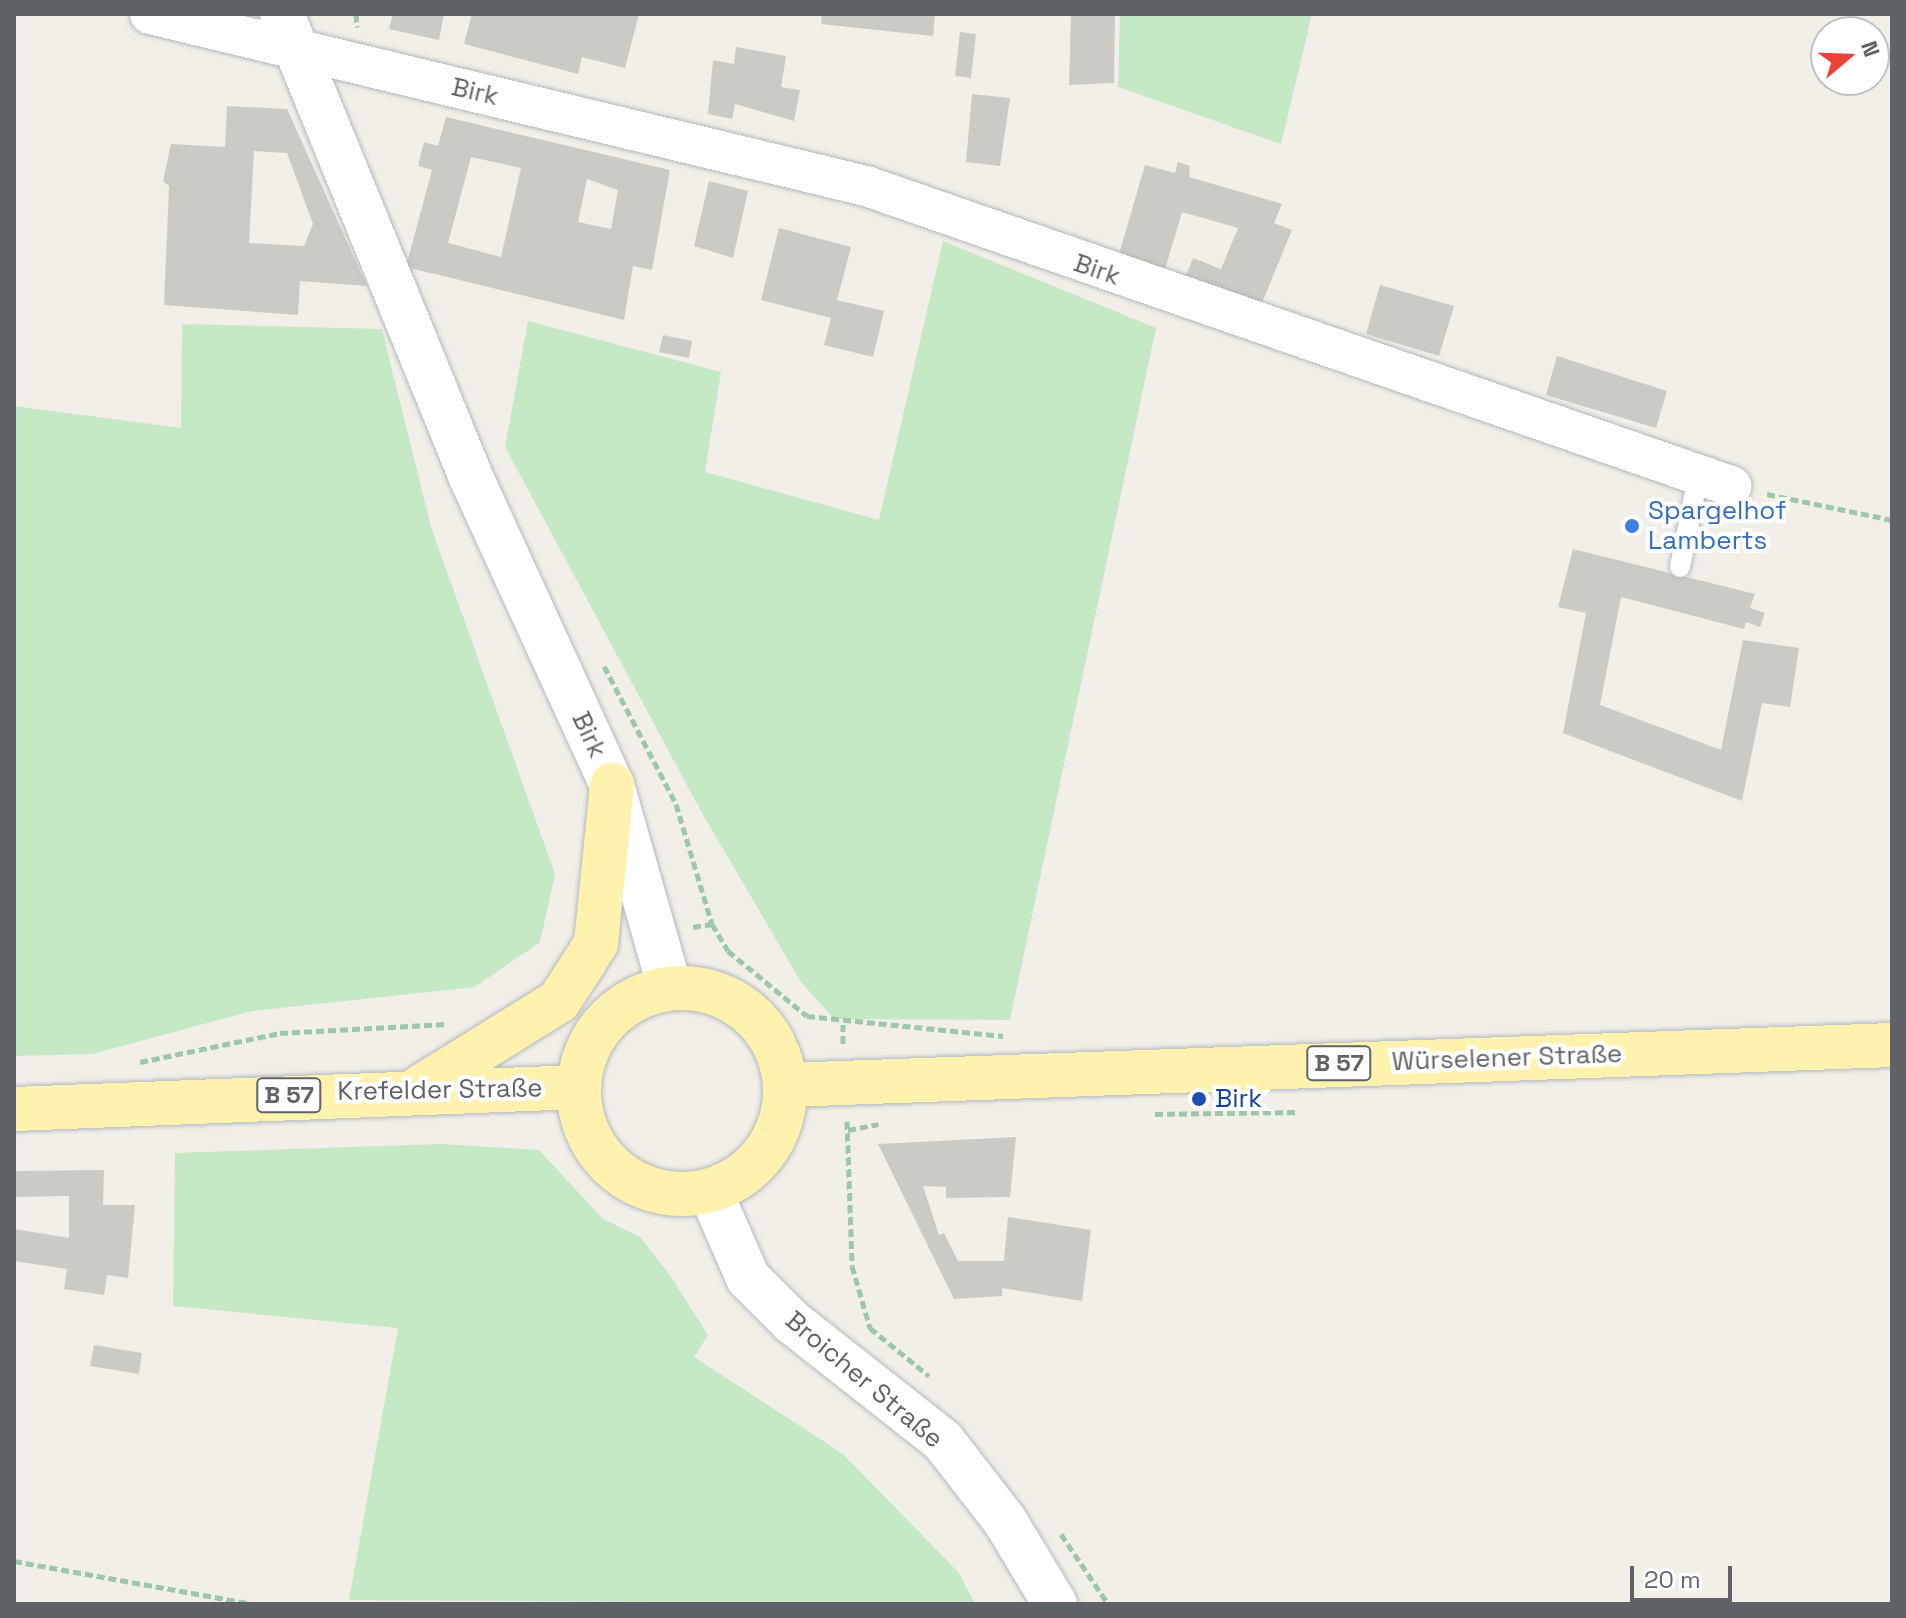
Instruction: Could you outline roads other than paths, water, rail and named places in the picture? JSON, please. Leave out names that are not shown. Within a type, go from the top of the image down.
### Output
[{"type":"main road","name":"Birk","points":[[288,32],[469,473],[612,785],[660,934],[670,988]]},
{"type":"main road","points":[[419,1088],[559,1001],[583,964],[596,943],[612,785]]},
{"type":"main road","points":[[670,988],[735,1001],[779,1052],[786,1085],[774,1140],[757,1162],[710,1191],[646,1188],[618,1172],[587,1129],[579,1087],[597,1032],[617,1010],[670,988]]},
{"type":"main road","name":"Würselener Straße","points":[[786,1085],[844,1086],[1892,1045]]},
{"type":"main road","name":"Krefelder Straße","points":[[14,1109],[419,1088],[579,1087]]},
{"type":"main road","name":"Broicher Straße","points":[[710,1191],[748,1278],[792,1322],[943,1441],[1005,1521],[1055,1604]]},
{"type":"street","name":"Birk","points":[[150,14],[288,32],[866,186],[1715,481]]},
{"type":"lane","points":[[1680,567],[1715,481]]},
{"type":"place","name":"Spargelhof Lamberts","points":[[1632,526]]},
{"type":"place","name":"Birk","points":[[1199,1099]]}]
